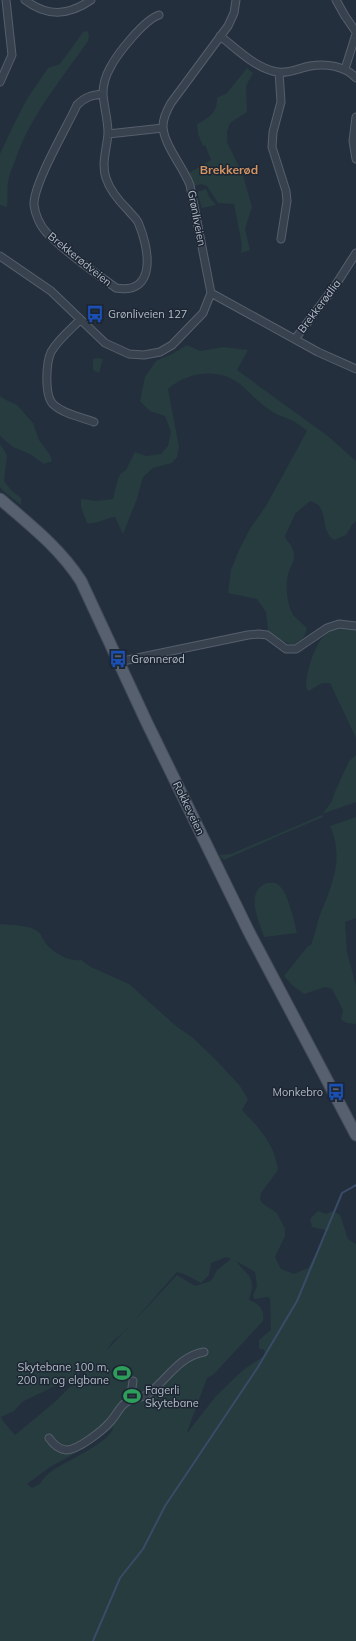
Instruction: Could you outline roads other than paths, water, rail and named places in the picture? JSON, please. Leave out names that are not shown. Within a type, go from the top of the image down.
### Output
[{"type":"main road","name":"Rokkeveien","points":[[0,499],[47,540],[67,560],[81,581],[118,662],[249,932],[356,1135]]},
{"type":"street","points":[[0,82],[12,55],[6,0]]},
{"type":"street","points":[[24,0],[42,9],[60,12],[72,11],[91,0]]},
{"type":"street","points":[[108,134],[163,128],[166,112],[171,103],[231,19],[234,13],[236,0]]},
{"type":"street","points":[[336,0],[356,33],[345,69]]},
{"type":"street","name":"Brekkerødveien","points":[[103,94],[93,94],[83,99],[77,105],[39,183],[34,206],[37,216],[46,232],[116,288],[126,290],[134,288],[142,281],[147,272],[147,259],[137,220],[113,193],[107,181],[104,166],[108,134],[107,116],[103,94],[105,81],[110,67],[139,29],[155,16],[159,15]]},
{"type":"street","points":[[220,36],[256,64],[268,70],[279,72],[295,71],[311,66],[328,65],[345,69],[356,78]]},
{"type":"street","points":[[279,72],[281,102],[273,132],[272,147],[286,191],[287,201],[281,239]]},
{"type":"street","points":[[356,117],[353,141],[356,159]]},
{"type":"street","name":"Grønliveien","points":[[163,128],[168,143],[187,175],[190,185],[211,293]]},
{"type":"street","name":"Brekkerødlia","points":[[295,339],[335,286],[356,253]]},
{"type":"street","points":[[2,261],[51,291],[105,342],[129,354],[153,355],[166,349],[187,330],[202,313],[211,293]]},
{"type":"street","name":"Brekkerødlia","points":[[211,293],[318,352],[356,369]]},
{"type":"street","points":[[80,320],[57,343],[50,354],[47,387],[49,398],[53,405],[60,410],[94,422]]},
{"type":"street","points":[[118,662],[259,634],[267,635],[286,650],[296,649],[327,628],[339,624],[356,626]]},
{"type":"street","points":[[49,1438],[58,1447],[66,1450],[72,1449],[104,1428],[122,1405],[147,1394],[184,1361],[192,1356],[204,1352]]},
{"type":"street","points":[[132,1381],[131,1394],[136,1399]]},
{"type":"waterway","points":[[93,1641],[120,1578],[143,1549],[165,1506],[258,1367],[297,1301],[342,1193],[356,1185]]},
{"type":"place","name":"Grønliveien 127","points":[[95,314]]},
{"type":"place","name":"Grønnerød","points":[[118,659]]},
{"type":"place","name":"Monkebro","points":[[336,1092]]},
{"type":"place","name":"Skytebane 100 m, 200 m og elgbane","points":[[122,1373]]},
{"type":"place","name":"Fagerli Skytebane","points":[[132,1396]]},
{"type":"district","name":"Brekkerød","points":[[229,170]]}]
